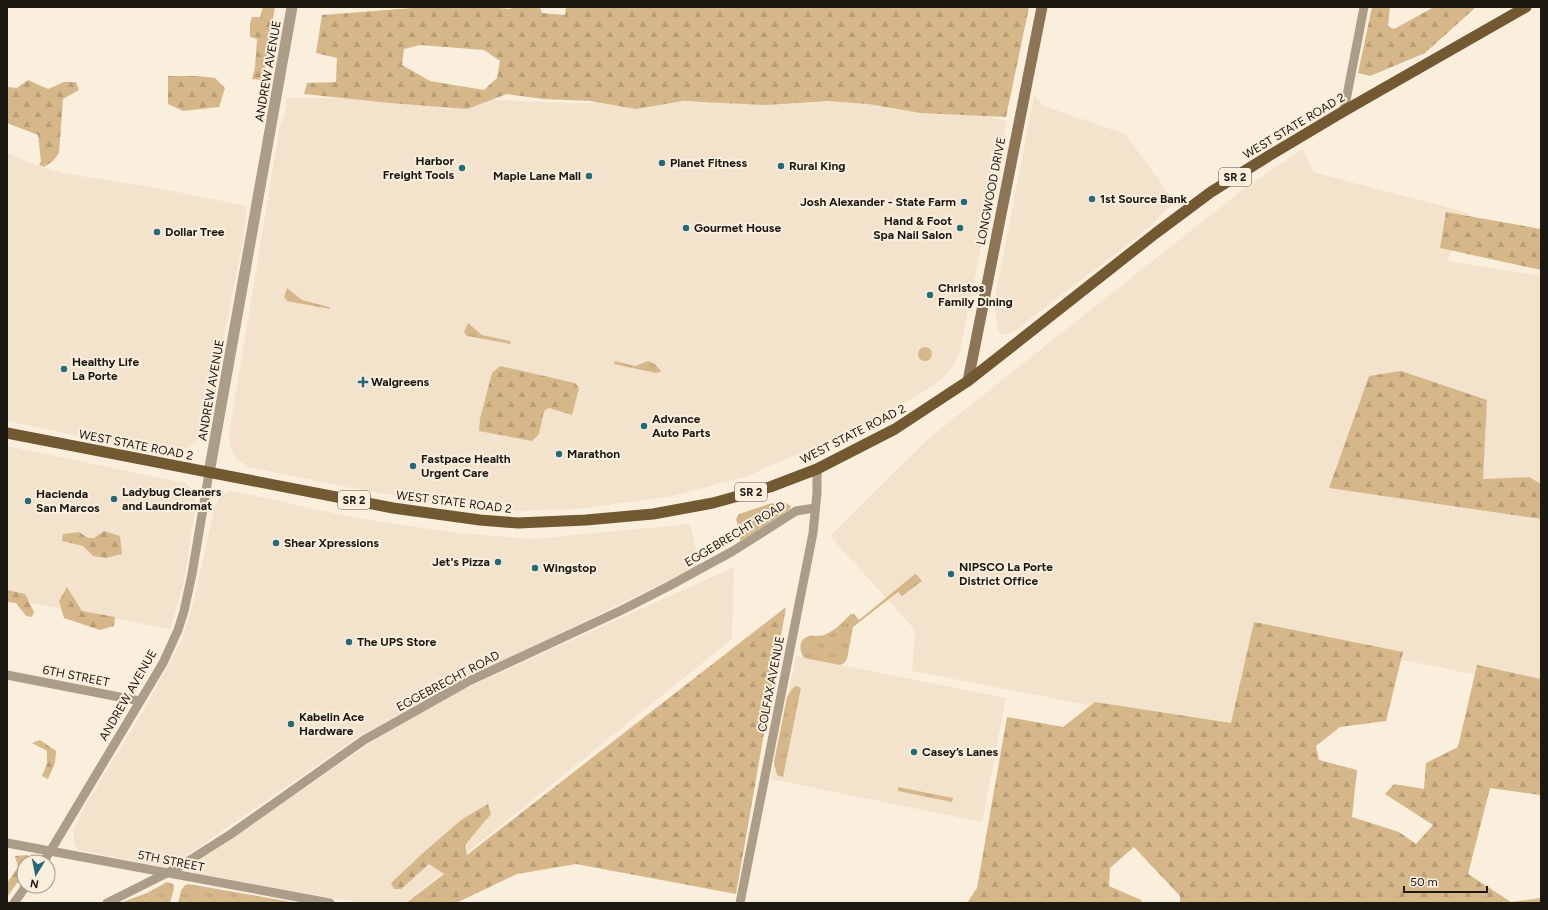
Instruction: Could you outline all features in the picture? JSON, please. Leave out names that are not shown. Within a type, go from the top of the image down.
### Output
[{"type":"main road","name":"LONGWOOD DRIVE","points":[[968,381],[1042,7]]},
{"type":"main road","name":"WEST STATE ROAD 2","points":[[7,433],[393,508],[461,518],[518,523],[586,520],[653,514],[713,503],[770,487],[817,469],[895,429],[968,381],[1156,233],[1211,192],[1344,111],[1526,7]]},
{"type":"street","name":"ANDREW AVENUE","points":[[48,854],[163,663],[178,630],[184,611],[192,574],[292,7]]},
{"type":"street","points":[[1344,111],[1364,7]]},
{"type":"street","name":"COLFAX AVENUE","points":[[740,903],[813,533],[817,469]]},
{"type":"street","name":"EGGEBRECHT ROAD","points":[[107,903],[180,867],[231,834],[364,740],[467,682],[622,610],[669,586],[733,551],[796,511],[815,508]]},
{"type":"street","name":"6TH STREET","points":[[7,677],[140,701]]},
{"type":"street","name":"5TH STREET","points":[[7,843],[330,903]]},
{"type":"street","points":[[14,903],[20,894]]},
{"type":"shaded area","points":[[1034,95],[1044,106],[1125,134],[1175,202],[1140,235],[1013,332],[1003,335],[999,333],[994,304]]},
{"type":"shaded area","points":[[287,98],[451,98],[570,103],[923,100],[1007,121],[959,355],[942,379],[876,420],[745,477],[668,497],[577,509],[513,511],[459,506],[361,490],[249,467],[238,460],[230,447],[229,434],[280,125],[284,117]]},
{"type":"shaded area","points":[[1303,149],[1313,172],[1469,213],[1463,223],[1447,261],[1541,276],[1541,688],[1274,634],[1254,737],[912,671],[915,630],[830,536],[929,438],[1246,187]]},
{"type":"shaded area","points":[[7,153],[35,165],[62,173],[158,188],[247,206],[243,241],[208,416],[201,437],[190,447],[170,452],[112,443],[7,421]]},
{"type":"shaded area","points":[[7,446],[185,483],[193,491],[196,503],[184,581],[170,629],[7,598]]},
{"type":"shaded area","points":[[233,491],[356,518],[457,533],[532,539],[690,524],[700,565],[433,695],[358,737],[173,865],[165,867],[79,850],[75,846],[73,831],[86,804],[142,713],[182,640],[194,600],[215,506],[220,497]]},
{"type":"shaded area","points":[[734,567],[732,639],[405,903],[361,903],[194,873],[192,869],[194,864],[381,736],[464,689]]},
{"type":"shaded area","points":[[796,656],[1006,698],[982,822],[771,779]]},
{"type":"green space","points":[[263,7],[275,7],[263,80],[252,79],[255,68],[257,39],[250,37],[250,23],[252,17],[260,17]]},
{"type":"green space","points":[[426,7],[487,7],[511,9],[511,7],[540,7],[542,13],[565,15],[566,7],[1029,7],[1006,117],[921,113],[868,104],[828,101],[766,105],[683,101],[636,109],[590,101],[543,99],[507,94],[467,109],[304,94],[307,83],[336,82],[337,58],[316,53],[322,15]],"holes":[[[420,45],[484,50],[500,61],[497,78],[484,90],[430,81],[402,65],[404,49]]]},
{"type":"green space","points":[[1372,7],[1390,7],[1388,26],[1394,29],[1434,7],[1476,7],[1425,53],[1370,76],[1358,73]]},
{"type":"green space","points":[[168,76],[197,76],[215,78],[225,88],[219,107],[183,111],[168,104]]},
{"type":"green space","points":[[28,80],[48,89],[64,82],[76,82],[79,90],[63,99],[59,153],[53,161],[44,167],[39,165],[41,161],[38,135],[7,123],[7,87],[17,88]]},
{"type":"green space","points":[[1446,212],[1541,229],[1541,270],[1440,248]]},
{"type":"green space","points":[[287,288],[302,300],[329,307],[330,309],[287,301],[284,297]]},
{"type":"green space","points":[[468,323],[482,335],[510,341],[511,344],[467,336],[464,332]]},
{"type":"green space","points":[[922,347],[928,347],[932,351],[932,357],[928,361],[922,361],[918,357],[918,351]]},
{"type":"green space","points":[[615,361],[635,366],[648,361],[655,364],[661,371],[656,373],[614,364]]},
{"type":"green space","points":[[500,366],[575,383],[579,388],[572,415],[549,408],[544,411],[539,434],[532,441],[479,431],[480,419],[492,373]]},
{"type":"green space","points":[[1401,371],[1487,400],[1483,479],[1529,477],[1541,484],[1541,519],[1329,488],[1369,376]]},
{"type":"green space","points":[[781,502],[791,506],[790,509],[740,541],[740,532],[736,519],[739,514],[769,504]]},
{"type":"green space","points":[[104,531],[120,536],[122,554],[106,558],[93,556],[83,546],[62,541],[63,534],[79,532],[88,538],[94,538]]},
{"type":"green space","points":[[915,574],[922,581],[902,596],[898,592],[853,627],[847,659],[844,663],[840,665],[804,658],[801,651],[803,639],[810,636],[829,633],[851,614],[854,614],[859,620]]},
{"type":"green space","points":[[67,587],[82,611],[115,617],[114,626],[100,630],[64,618],[59,601]]},
{"type":"green space","points":[[7,590],[25,594],[34,612],[32,617],[26,616],[16,603],[7,602]]},
{"type":"green space","points":[[786,607],[736,894],[576,864],[517,874],[456,903],[406,903],[444,874],[429,864],[401,889],[394,889],[391,883],[461,820],[488,804],[491,814],[465,845],[467,855]]},
{"type":"green space","points":[[1254,622],[1403,652],[1386,721],[1340,727],[1316,746],[1319,760],[1357,770],[1352,817],[1399,832],[1416,844],[1433,825],[1385,794],[1394,784],[1424,789],[1426,763],[1458,747],[1477,665],[1541,679],[1541,795],[1490,788],[1468,874],[1511,902],[1541,898],[1541,903],[1180,903],[1180,896],[1134,847],[1110,868],[1109,886],[1141,900],[1142,903],[967,903],[977,888],[1007,717],[1063,727],[1095,702],[1231,723]]},
{"type":"green space","points":[[796,686],[801,688],[783,777],[777,775],[774,762],[787,697]]},
{"type":"green space","points":[[40,740],[56,751],[55,763],[48,779],[42,776],[47,764],[47,751],[32,743]]},
{"type":"green space","points":[[898,787],[953,798],[952,802],[898,791]]},
{"type":"green space","points":[[16,870],[16,885],[7,897],[7,883]]},
{"type":"green space","points":[[167,882],[173,884],[174,889],[170,903],[145,903],[147,893]]},
{"type":"green space","points":[[188,884],[292,903],[178,903],[181,891],[184,886]]},
{"type":"green space","points":[[147,893],[145,903],[120,903]]},
{"type":"place","name":"Planet Fitness","points":[[662,163]]},
{"type":"place","name":"Rural King","points":[[781,166]]},
{"type":"place","name":"Harbor Freight Tools","points":[[462,168]]},
{"type":"place","name":"Maple Lane Mall","points":[[589,176]]},
{"type":"place","name":"1st Source Bank","points":[[1092,199]]},
{"type":"place","name":"Josh Alexander - State Farm","points":[[964,202]]},
{"type":"place","name":"Gourmet House","points":[[686,228]]},
{"type":"place","name":"Hand & Foot Spa Nail Salon","points":[[960,228]]},
{"type":"place","name":"Dollar Tree","points":[[157,232]]},
{"type":"place","name":"Christos Family Dining","points":[[930,295]]},
{"type":"place","name":"Healthy Life La Porte","points":[[64,369]]},
{"type":"place","name":"Walgreens","points":[[363,382]]},
{"type":"place","name":"Advance Auto Parts","points":[[644,426]]},
{"type":"place","name":"Marathon","points":[[559,454]]},
{"type":"place","name":"Fastpace Health Urgent Care","points":[[413,466]]},
{"type":"place","name":"Ladybug Cleaners and Laundromat","points":[[114,499]]},
{"type":"place","name":"Hacienda San Marcos","points":[[28,501]]},
{"type":"place","name":"Shear Xpressions","points":[[276,543]]},
{"type":"place","name":"Jet's Pizza","points":[[498,562]]},
{"type":"place","name":"Wingstop","points":[[535,568]]},
{"type":"place","name":"NIPSCO La Porte District Office","points":[[951,574]]},
{"type":"place","name":"The UPS Store","points":[[349,642]]},
{"type":"place","name":"Kabelin Ace Hardware","points":[[291,724]]},
{"type":"place","name":"Casey’s Lanes","points":[[914,752]]}]
